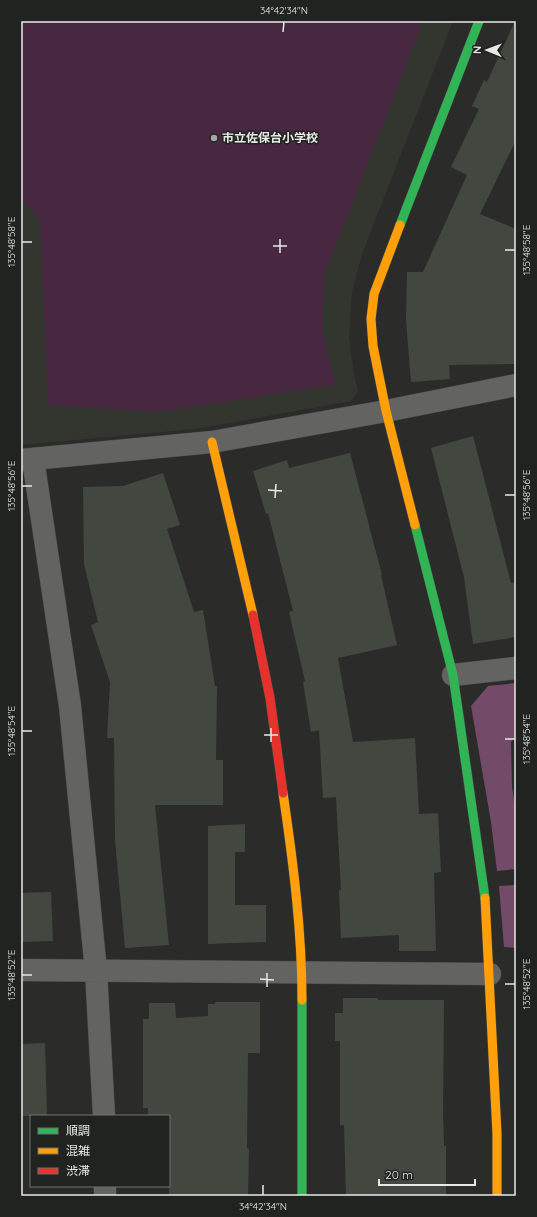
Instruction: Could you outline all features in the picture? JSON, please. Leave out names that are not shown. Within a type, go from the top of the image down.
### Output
[{"type":"street","points":[[479,21],[374,294],[371,319],[373,346],[386,411],[453,675],[484,896],[490,974],[497,1134],[497,1196]]},
{"type":"street","points":[[104,1115],[96,971],[70,706],[27,459],[212,442],[386,411],[516,385]]},
{"type":"street","points":[[212,442],[244,571],[270,698],[291,846],[302,972],[302,1196]]},
{"type":"street","points":[[453,675],[516,668]]},
{"type":"street","points":[[21,970],[490,974]]},
{"type":"shaded area","name":"市立佐保台小学校","points":[[21,21],[453,21],[362,254],[352,292],[349,337],[354,375],[358,391],[351,401],[196,429],[21,445]]},
{"type":"shaded area","name":"市立佐保台小学校","points":[[21,21],[423,21],[325,273],[322,327],[335,385],[158,412],[48,405],[40,219],[21,198]]},
{"type":"shaded area","points":[[516,683],[516,735],[511,742],[512,787],[516,811],[516,869],[497,871],[491,822],[471,706],[488,686]]},
{"type":"shaded area","points":[[516,885],[516,948],[504,947],[499,886]]},
{"type":"building","points":[[515,21],[516,140],[480,214],[516,229],[516,364],[449,365],[450,379],[411,382],[406,320],[407,272],[423,272],[467,175],[451,167],[479,109],[472,106],[484,80],[487,82]]},
{"type":"building","points":[[473,436],[511,583],[516,582],[516,637],[473,644],[464,577],[431,448]]},
{"type":"building","points":[[350,453],[382,575],[397,645],[338,658],[353,742],[415,738],[419,814],[438,813],[441,872],[434,873],[436,951],[399,951],[399,935],[341,938],[339,890],[341,890],[336,797],[323,798],[319,730],[311,732],[303,682],[305,681],[289,612],[293,611],[268,513],[266,514],[253,471],[287,460],[289,468]]},
{"type":"building","points":[[163,473],[180,525],[167,529],[194,612],[203,610],[215,686],[217,686],[216,760],[223,760],[223,805],[155,805],[169,945],[125,948],[115,840],[114,738],[107,738],[110,682],[91,625],[98,622],[84,564],[83,487],[123,486]]},
{"type":"building","points":[[245,824],[245,852],[235,852],[235,905],[266,905],[266,942],[208,944],[208,826]]},
{"type":"building","points":[[51,892],[53,941],[21,942],[21,893]]},
{"type":"building","points":[[343,998],[378,998],[378,1000],[444,1000],[443,1114],[444,1146],[446,1146],[446,1196],[346,1196],[344,1125],[340,1125],[340,1041],[335,1041],[335,1013],[343,1013]]},
{"type":"building","points":[[215,1002],[260,1002],[260,1053],[248,1053],[248,1196],[169,1196],[170,1115],[148,1115],[148,1108],[143,1108],[143,1019],[149,1019],[149,1003],[175,1003],[176,1018],[208,1016],[208,1004],[215,1004]]},
{"type":"building","points":[[45,1043],[47,1115],[21,1116],[21,1044]]},
{"type":"traffic: fast","points":[[400,225],[479,21]]},
{"type":"traffic: fast","points":[[415,525],[453,675],[485,898]]},
{"type":"traffic: fast","points":[[302,1000],[302,1196]]},
{"type":"traffic: slow","points":[[400,225],[374,294],[371,319],[373,346],[386,411],[415,525]]},
{"type":"traffic: slow","points":[[212,442],[253,615]]},
{"type":"traffic: slow","points":[[283,793],[296,896],[302,974],[302,1000]]},
{"type":"traffic: slow","points":[[485,898],[497,1134],[497,1196]]},
{"type":"traffic: jam","points":[[253,615],[270,698],[283,793]]},
{"type":"place","name":"市立佐保台小学校","points":[[214,138]]}]
